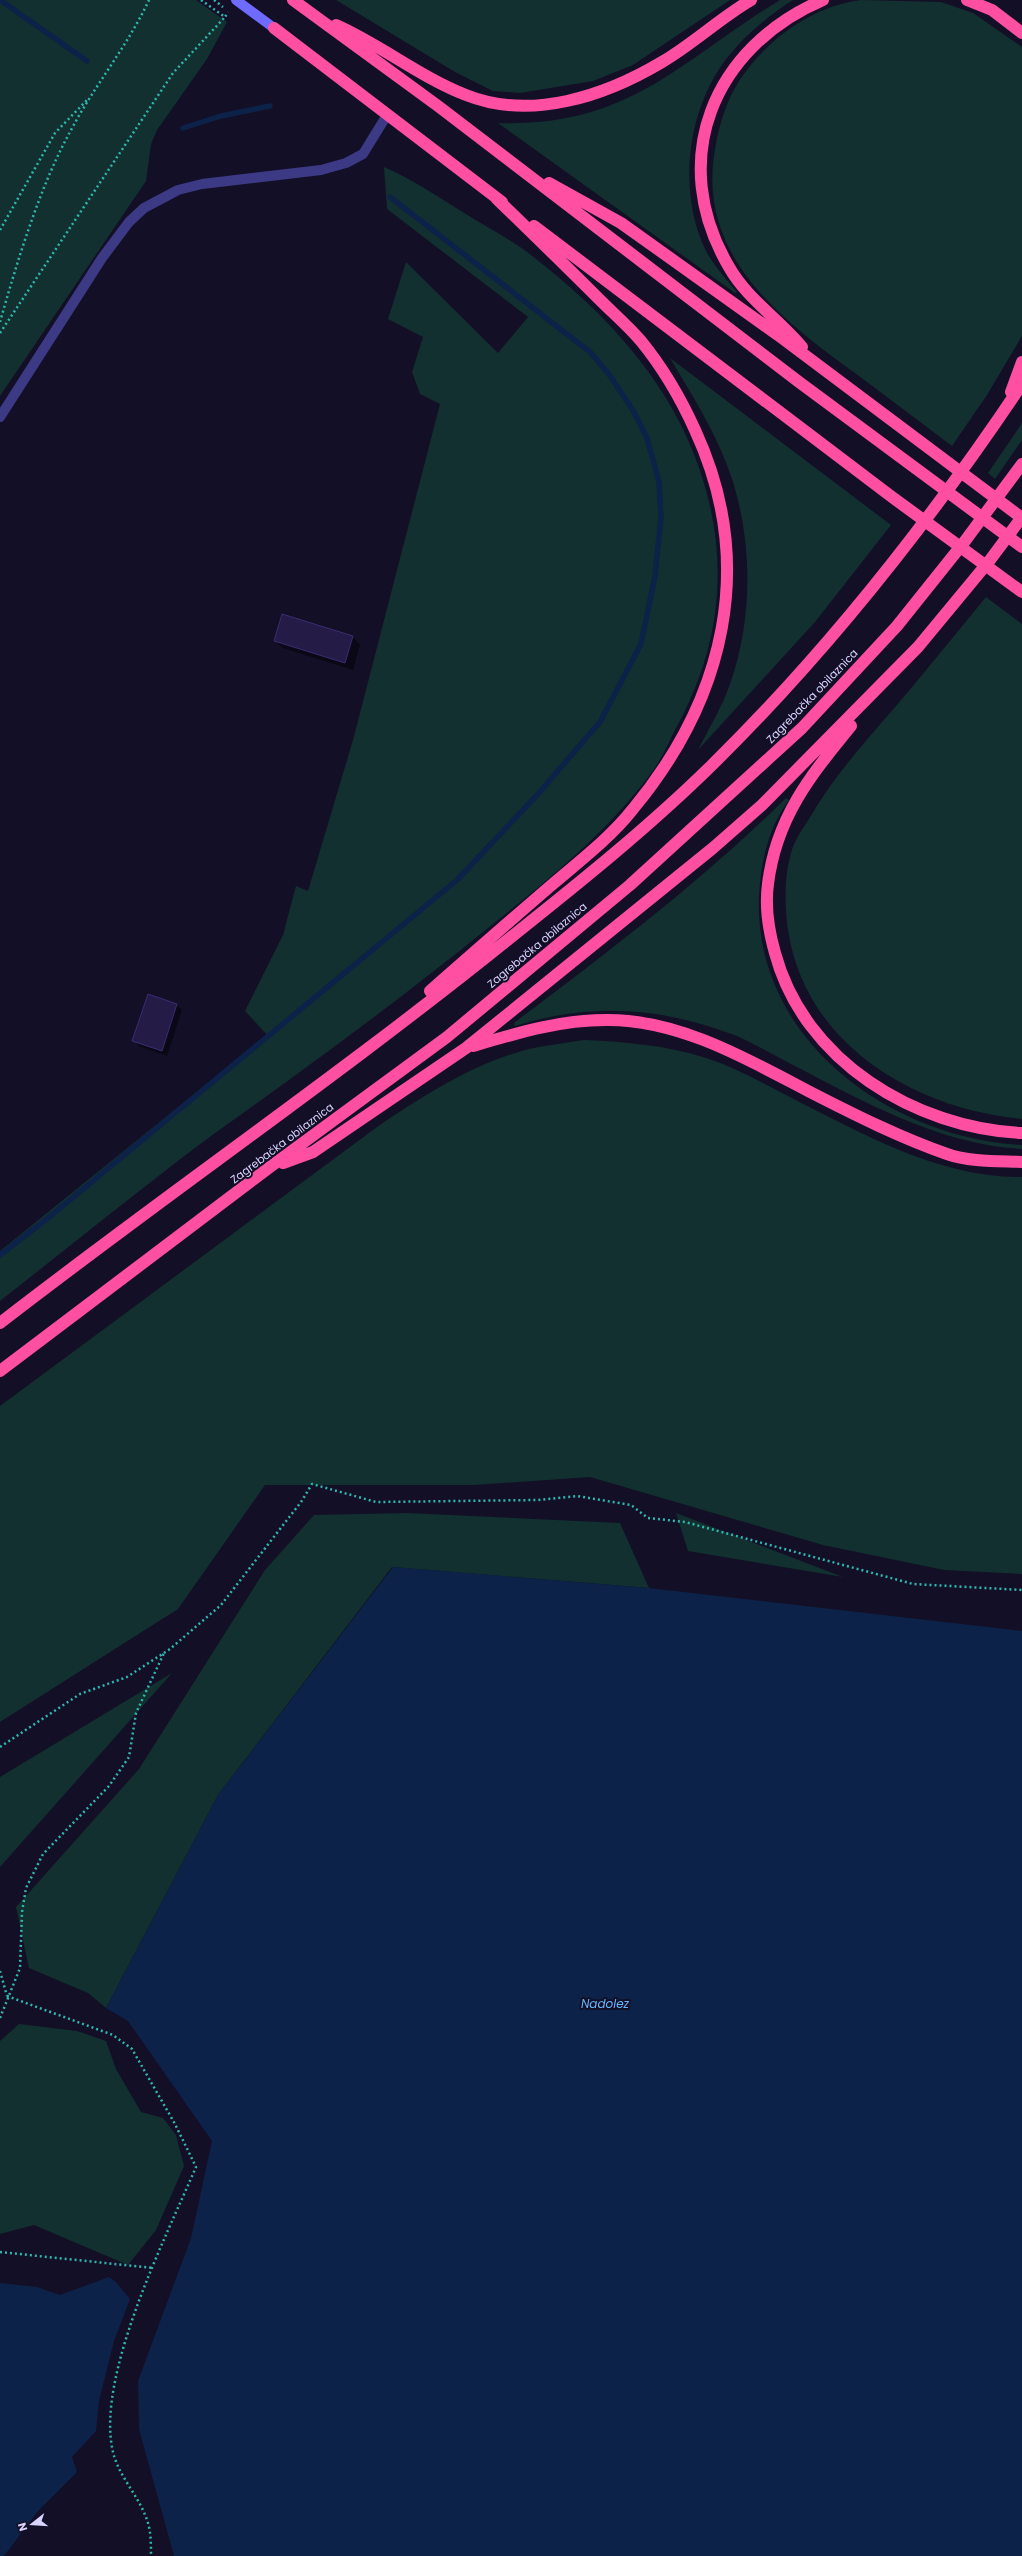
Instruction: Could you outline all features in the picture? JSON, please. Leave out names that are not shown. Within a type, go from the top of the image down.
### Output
[{"type":"highway","points":[[293,0],[513,162],[799,382],[1022,547]]},
{"type":"highway","points":[[313,15],[365,39],[416,70],[466,95],[496,104],[523,105],[572,100],[598,92],[635,77],[663,62],[751,0]]},
{"type":"highway","points":[[816,363],[787,329],[746,292],[729,268],[711,226],[701,174],[703,140],[709,113],[723,85],[746,52],[766,32],[786,18],[823,0]]},
{"type":"highway","points":[[966,0],[992,10],[1022,34]]},
{"type":"highway","points":[[274,28],[386,115],[892,497],[1022,592]]},
{"type":"highway","points":[[513,162],[621,223],[816,363],[1022,518],[990,560],[813,772],[795,799],[781,827],[767,885],[772,940],[779,967],[806,1019],[846,1063],[870,1082],[899,1101],[936,1116],[965,1126],[1000,1132],[1022,1133]]},
{"type":"highway","points":[[352,1060],[594,848],[632,811],[659,777],[698,709],[715,664],[725,621],[729,580],[726,534],[718,495],[705,451],[685,407],[640,341],[496,198]]},
{"type":"highway","points":[[1006,409],[1022,362]]},
{"type":"highway","points":[[1006,409],[1022,384]]},
{"type":"highway","name":"Zagrebačka obilaznica","points":[[0,1323],[469,971],[613,856],[712,765],[863,599],[937,507],[1006,409]]},
{"type":"highway","name":"Zagrebačka obilaznica","points":[[0,1371],[270,1167],[447,1037],[630,885],[802,728],[897,626],[965,541],[1022,464]]},
{"type":"highway","points":[[270,1167],[313,1152],[466,1048],[689,868],[762,805],[896,671]]},
{"type":"highway","points":[[466,1048],[527,1030],[564,1022],[607,1020],[653,1026],[735,1053],[838,1106],[948,1154],[1022,1162]]},
{"type":"main road","points":[[236,0],[274,28]]},
{"type":"lane","points":[[0,417],[102,258],[129,222],[144,208],[178,190],[202,184],[321,170],[346,163],[363,154],[386,115]]},
{"type":"path","points":[[0,322],[46,184],[69,133],[90,96],[130,39],[149,0]]},
{"type":"path","points":[[201,0],[224,17]]},
{"type":"path","points":[[0,334],[173,73],[229,12],[214,0]]},
{"type":"path","points":[[0,230],[55,133],[90,96]]},
{"type":"path","points":[[0,1748],[80,1694],[126,1677],[164,1652],[221,1605],[301,1502],[312,1484],[376,1502],[538,1500],[577,1496],[631,1506],[648,1518],[685,1522],[913,1584],[1022,1590]]},
{"type":"path","points":[[0,2018],[7,1996],[20,1968],[22,1912],[26,1888],[43,1854],[109,1786],[129,1757],[136,1713],[164,1652]]},
{"type":"path","points":[[0,1970],[7,1996]]},
{"type":"path","points":[[7,1996],[113,2035],[132,2049],[176,2124],[196,2167],[153,2268],[115,2375],[111,2418],[113,2452],[119,2470],[147,2520],[151,2556]]},
{"type":"path","points":[[0,2252],[153,2268]]},
{"type":"green space","points":[[0,0],[196,0],[227,22],[207,59],[157,130],[151,144],[146,181],[0,396]]},
{"type":"green space","points":[[336,0],[730,0],[633,65],[593,81],[520,93],[493,91],[455,72]]},
{"type":"green space","points":[[780,0],[793,0],[775,12],[750,33],[734,49],[713,79],[703,101],[695,126],[691,152],[689,177],[691,203],[697,228],[709,257],[737,292],[735,293],[498,123],[544,121],[583,114],[618,102],[650,86],[681,67]]},
{"type":"green space","points":[[861,0],[941,2],[973,13],[1022,47],[1022,336],[987,395],[952,446],[830,355],[801,332],[775,308],[751,282],[732,254],[719,222],[713,187],[715,149],[730,97],[739,81],[763,52],[792,27],[825,9]]},
{"type":"green space","points":[[384,167],[423,188],[509,240],[527,252],[558,277],[600,315],[638,357],[670,404],[683,429],[699,467],[710,505],[716,543],[718,580],[714,618],[706,655],[693,693],[655,767],[616,816],[596,836],[554,874],[464,948],[314,1062],[180,1159],[0,1301],[0,1251],[267,1035],[245,1011],[283,935],[296,886],[308,891],[353,740],[440,404],[420,394],[412,372],[423,337],[388,319],[406,262],[498,353],[528,317],[387,209]]},
{"type":"green space","points":[[670,358],[891,525],[815,622],[698,750],[723,701],[738,659],[746,607],[746,554],[738,501],[725,460],[704,415]]},
{"type":"green space","points":[[1022,423],[1022,440],[995,479],[988,473]]},
{"type":"green space","points":[[986,597],[1022,624],[1022,1119],[982,1113],[943,1101],[905,1085],[871,1064],[841,1038],[817,1007],[799,971],[788,930],[786,909],[788,865],[794,844],[818,804],[850,760]]},
{"type":"green space","points":[[786,798],[789,800],[776,822],[764,858],[759,896],[763,947],[779,994],[805,1036],[839,1072],[879,1101],[924,1123],[973,1138],[1022,1145],[1022,1149],[960,1139],[902,1119],[846,1093],[737,1036],[709,1026],[681,1019],[626,1011],[599,1011],[572,1013],[544,1018],[515,1026],[514,1023],[584,970],[688,887],[754,829]]},
{"type":"green space","points":[[584,1040],[661,1047],[706,1058],[747,1075],[842,1124],[900,1150],[960,1170],[991,1175],[1022,1177],[1022,1574],[944,1570],[823,1545],[590,1477],[474,1485],[265,1485],[178,1609],[0,1722],[0,1406],[377,1127],[431,1092],[469,1072],[509,1055],[529,1049]]},
{"type":"green space","points":[[407,1513],[620,1523],[649,1588],[392,1567],[218,1795],[106,2008],[88,1993],[29,1968],[16,1907],[139,1769],[265,1570],[314,1515]]},
{"type":"green space","points":[[676,1513],[843,1577],[688,1551]]},
{"type":"green space","points":[[172,1673],[0,1867],[0,1777]]},
{"type":"green space","points":[[19,2024],[77,2031],[106,2041],[116,2069],[141,2112],[163,2118],[176,2135],[184,2166],[156,2230],[128,2265],[34,2225],[0,2234],[0,2041]]},
{"type":"water","name":"Nadolez","points":[[393,1567],[649,1588],[1022,1631],[1022,2556],[174,2556],[139,2429],[138,2381],[191,2238],[212,2141],[128,2021],[106,2008],[218,1795]]},
{"type":"water","points":[[109,2277],[116,2282],[130,2299],[114,2341],[99,2401],[96,2431],[72,2457],[77,2472],[38,2511],[4,2556],[0,2556],[0,2283],[37,2287],[60,2295]]},
{"type":"building","points":[[282,614],[353,636],[345,663],[274,641]]},
{"type":"building","points":[[148,994],[177,1004],[162,1051],[132,1041]]},
{"type":"waterway","points":[[0,0],[87,61]]},
{"type":"waterway","points":[[183,128],[221,116],[270,106]]},
{"type":"waterway","points":[[0,1255],[48,1218],[457,880],[538,794],[600,722],[641,644],[655,576],[661,517],[659,482],[647,438],[634,412],[608,373],[590,352],[390,197]]}]
